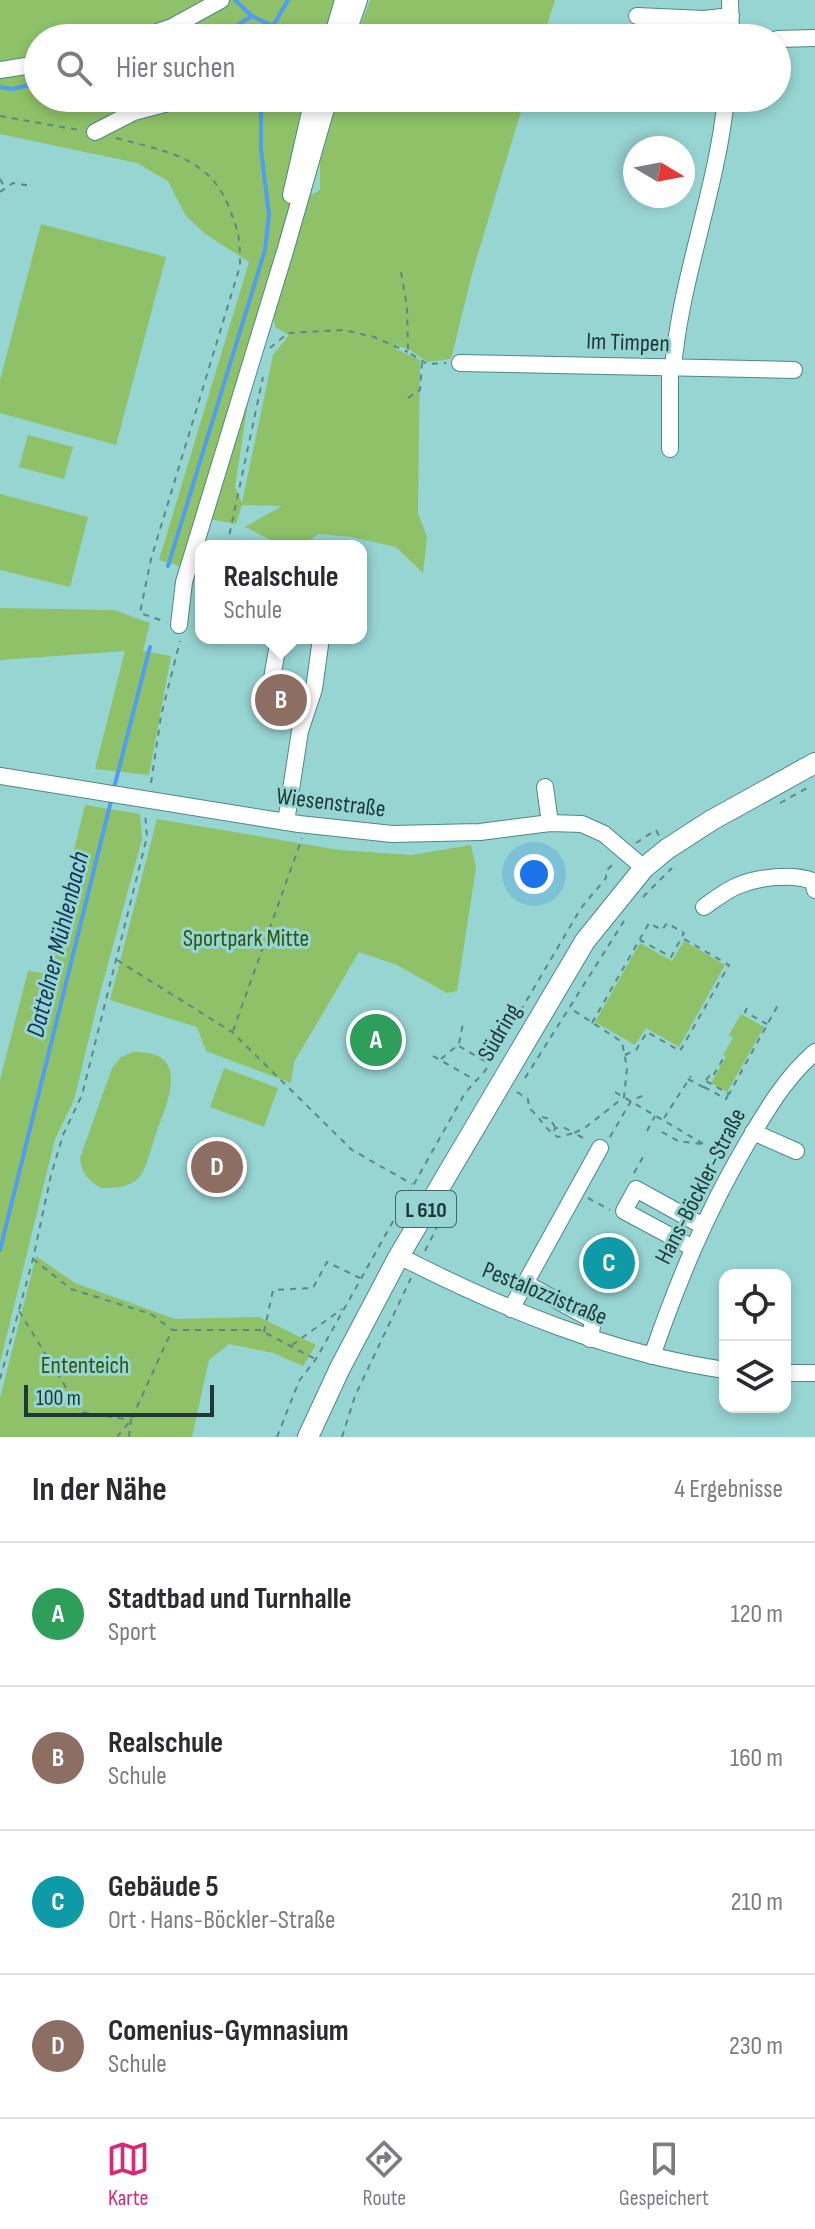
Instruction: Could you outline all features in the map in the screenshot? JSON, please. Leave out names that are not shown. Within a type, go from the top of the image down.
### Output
[{"type":"main road","name":"Südring","points":[[311,1437],[320,1410],[408,1260],[585,941],[644,868],[684,837],[815,763]]},
{"type":"street","points":[[177,24],[221,0]]},
{"type":"street","points":[[336,24],[343,0]]},
{"type":"street","points":[[351,24],[359,0]]},
{"type":"street","points":[[637,16],[704,19],[730,8]]},
{"type":"street","points":[[791,39],[815,38]]},
{"type":"street","points":[[0,70],[24,66]]},
{"type":"street","points":[[95,132],[134,112]]},
{"type":"street","points":[[286,248],[291,195],[310,112]]},
{"type":"street","points":[[197,540],[325,112]]},
{"type":"street","points":[[670,449],[672,368],[677,321],[723,133],[725,112]]},
{"type":"street","name":"Im Timpen","points":[[460,363],[794,370]]},
{"type":"street","points":[[179,625],[184,582],[195,546]]},
{"type":"street","points":[[278,644],[270,690],[312,694]]},
{"type":"street","points":[[286,822],[300,731],[312,694],[320,644]]},
{"type":"street","name":"Wiesenstraße","points":[[0,776],[286,822],[392,834],[480,832],[550,823],[582,824],[604,834],[644,868]]},
{"type":"street","points":[[545,787],[550,823]]},
{"type":"street","points":[[704,907],[738,886],[766,879],[799,876],[813,881],[815,890]]},
{"type":"street","name":"Hans-Böckler-Straße","points":[[652,1356],[679,1277],[736,1162],[775,1094],[815,1052]]},
{"type":"street","points":[[753,1132],[796,1151]]},
{"type":"street","points":[[511,1309],[600,1148]]},
{"type":"street","points":[[693,1248],[624,1211],[636,1189],[703,1226]]},
{"type":"street","name":"Pestalozzistraße","points":[[408,1260],[511,1309],[590,1339],[652,1356],[719,1369]]},
{"type":"street","points":[[525,1283],[593,1320],[590,1339]]},
{"type":"street","points":[[791,1373],[815,1373]]},
{"type":"path","points":[[0,116],[95,132],[170,153],[201,167],[221,188],[240,235],[240,266],[151,559],[140,613],[179,625],[180,646],[161,716],[144,819],[147,837],[82,1095],[63,1135],[51,1175],[33,1259],[0,1379]]},
{"type":"path","points":[[0,179],[5,187]]},
{"type":"path","points":[[0,192],[18,183],[32,186]]},
{"type":"path","points":[[401,272],[407,307],[408,352]]},
{"type":"path","points":[[268,349],[288,333],[344,330],[374,337],[427,364],[460,363]]},
{"type":"path","points":[[408,398],[420,390],[422,360]]},
{"type":"path","points":[[228,540],[265,364]]},
{"type":"path","points":[[776,804],[815,785]]},
{"type":"path","points":[[232,1032],[307,825]]},
{"type":"path","points":[[642,898],[675,864]]},
{"type":"path","points":[[277,1437],[299,1381],[316,1359],[465,1093],[489,1064],[581,908],[606,878],[606,871],[611,867]]},
{"type":"path","points":[[524,1079],[624,921]]},
{"type":"path","points":[[592,1023],[649,923],[662,930],[667,923],[684,933],[671,957],[640,940]]},
{"type":"path","points":[[625,1055],[636,1050],[647,1032],[680,1051],[729,965],[682,938]]},
{"type":"path","points":[[116,960],[232,1032],[352,1150],[412,1184]]},
{"type":"path","points":[[663,1119],[689,1077],[727,1100],[778,1005]]},
{"type":"path","points":[[516,1091],[528,1099],[529,1108],[539,1117],[545,1130],[558,1137],[586,1127],[624,1097],[627,1068],[622,1042],[569,1008]]},
{"type":"path","points":[[747,1008],[745,1012],[768,1024]]},
{"type":"path","points":[[440,1060],[457,1045],[463,1023]]},
{"type":"path","points":[[457,1045],[489,1064]]},
{"type":"path","points":[[433,1056],[476,1081]]},
{"type":"path","points":[[703,1087],[709,1076],[712,1078],[724,1057],[721,1056]]},
{"type":"path","points":[[706,1081],[729,1094]]},
{"type":"path","points":[[615,1092],[736,1162]]},
{"type":"path","points":[[539,1117],[550,1119],[554,1129],[565,1128],[600,1148],[605,1145],[631,1101],[646,1094]]},
{"type":"path","points":[[647,1131],[655,1115]]},
{"type":"path","points":[[671,1126],[664,1133],[678,1141],[702,1144]]},
{"type":"path","points":[[541,1133],[545,1130]]},
{"type":"path","points":[[557,1142],[558,1137]]},
{"type":"path","points":[[631,1178],[643,1157]]},
{"type":"path","points":[[576,1192],[613,1211]]},
{"type":"path","points":[[342,1437],[408,1260],[443,1216]]},
{"type":"path","points":[[33,1259],[71,1289],[151,1314],[172,1330],[260,1330],[316,1359]]},
{"type":"path","points":[[264,1333],[273,1290],[313,1288],[327,1262],[360,1278]]},
{"type":"path","points":[[291,1346],[345,1308]]},
{"type":"path","points":[[18,1310],[81,1412],[131,1420]]},
{"type":"path","points":[[117,1437],[131,1420],[172,1330]]},
{"type":"path","points":[[129,1437],[131,1420]]},
{"type":"green space","points":[[0,0],[366,0],[357,24],[24,24],[24,112],[330,112],[311,195],[320,190],[320,162],[334,112],[521,112],[473,270],[451,359],[427,362],[396,345],[396,349],[420,360],[418,513],[427,537],[423,573],[396,547],[352,537],[318,534],[310,540],[272,540],[245,527],[282,506],[242,505],[236,524],[198,517],[180,566],[159,560],[249,262],[204,233],[186,216],[168,181],[137,163],[0,134]],"holes":[[[273,316],[275,327],[289,335],[273,355],[242,503],[235,487],[250,390]]]},
{"type":"green space","points":[[370,0],[555,0],[547,24],[361,24]]},
{"type":"green space","points":[[41,224],[166,257],[116,445],[0,413],[0,380]]},
{"type":"green space","points":[[28,435],[73,447],[64,479],[19,467]]},
{"type":"green space","points":[[0,494],[88,517],[70,587],[0,570]]},
{"type":"green space","points":[[0,608],[114,610],[150,623],[143,651],[171,656],[149,775],[95,769],[125,651],[0,660]]},
{"type":"green space","points":[[85,805],[140,814],[142,839],[74,1100],[55,1139],[0,1363],[0,1080],[28,971],[44,973]]},
{"type":"green space","name":"Sportpark Mitte","points":[[157,819],[339,850],[412,855],[471,845],[476,868],[457,991],[447,993],[397,965],[359,952],[294,1062],[291,1083],[206,1051],[197,1027],[110,1000]]},
{"type":"green space","points":[[684,941],[725,965],[679,1047],[646,1028],[635,1045],[595,1022],[640,943],[672,961]]},
{"type":"green space","points":[[741,1014],[764,1027],[727,1092],[711,1083],[726,1057],[723,1055],[733,1038],[729,1035]]},
{"type":"green space","points":[[133,1052],[163,1059],[169,1068],[170,1093],[141,1175],[128,1185],[101,1188],[86,1176],[80,1158],[112,1068],[121,1057]]},
{"type":"green space","points":[[224,1068],[278,1088],[264,1127],[210,1107]]},
{"type":"green space","name":"Ententeich","points":[[36,1256],[75,1283],[175,1319],[259,1317],[316,1345],[303,1366],[273,1353],[229,1344],[209,1360],[192,1437],[0,1437],[0,1398]]},
{"type":"waterway","points":[[235,0],[252,16]]},
{"type":"waterway","name":"Dattelner Mühlenbach","points":[[274,24],[288,0]]},
{"type":"waterway","points":[[239,24],[252,16],[269,24]]},
{"type":"waterway","points":[[0,87],[24,86]]},
{"type":"waterway","name":"Dattelner Mühlenbach","points":[[168,566],[265,250],[269,215],[261,149],[261,112]]},
{"type":"waterway","name":"Dattelner Mühlenbach","points":[[114,788],[150,647]]},
{"type":"waterway","name":"Dattelner Mühlenbach","points":[[0,1250],[112,797]]},
{"type":"place","name":"Realschule","points":[[281,700]]},
{"type":"place","name":"Stadtbad und Turnhalle","points":[[376,1040]]},
{"type":"place","name":"Comenius-Gymnasium","points":[[217,1167]]},
{"type":"place","name":"Gebäude 5","points":[[609,1263]]}]
